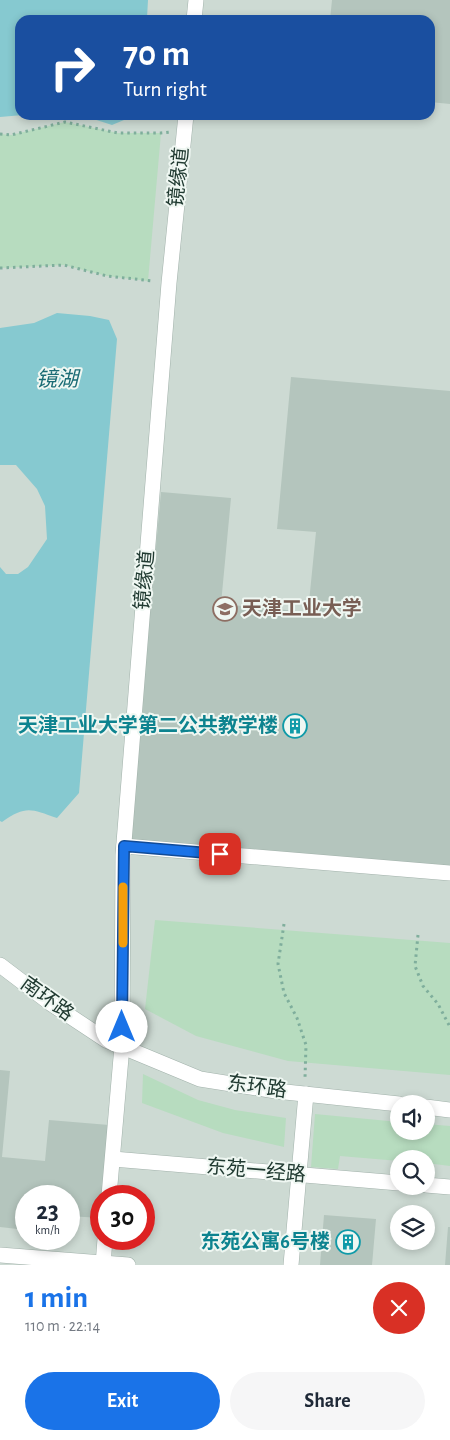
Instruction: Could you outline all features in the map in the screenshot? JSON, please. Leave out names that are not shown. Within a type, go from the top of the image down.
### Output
[{"type":"street","points":[[194,15],[196,0]]},
{"type":"street","name":"镜缘道","points":[[110,1185],[122,1046],[124,846],[169,283],[185,122]]},
{"type":"street","points":[[124,846],[450,873]]},
{"type":"street","name":"南环路","points":[[0,965],[50,1003],[106,1040],[122,1046]]},
{"type":"street","name":"东环路","points":[[122,1046],[200,1079],[264,1089],[390,1103]]},
{"type":"street","points":[[291,1265],[306,1094]]},
{"type":"street","points":[[435,1108],[450,1110]]},
{"type":"street","name":"东苑一经路","points":[[113,1159],[390,1182]]},
{"type":"street","points":[[435,1186],[450,1187]]},
{"type":"street","points":[[103,1264],[104,1250]]},
{"type":"street","points":[[0,1254],[128,1265]]},
{"type":"path","points":[[0,134],[11,135],[65,122],[118,133],[161,133],[185,122]]},
{"type":"path","points":[[0,268],[64,265],[107,276],[169,283]]},
{"type":"path","points":[[284,924],[278,964],[284,993],[297,1018],[306,1045],[306,1094]]},
{"type":"path","points":[[418,935],[415,966],[423,986],[438,1004],[450,1027]]},
{"type":"shaded area","name":"天津工业大学","points":[[0,0],[450,0],[450,1265],[0,1265]]},
{"type":"green space","points":[[65,122],[118,133],[161,133],[148,281],[107,276],[64,265],[0,268],[0,134],[11,135]]},
{"type":"green space","points":[[155,920],[450,943],[450,1075],[288,1061],[196,1036],[145,1009]]},
{"type":"green space","points":[[143,1074],[198,1100],[235,1110],[286,1118],[284,1147],[223,1133],[142,1103]]},
{"type":"green space","points":[[315,1114],[390,1121],[390,1140],[435,1140],[435,1125],[450,1126],[450,1166],[435,1164],[435,1150],[390,1150],[390,1160],[340,1156],[338,1169],[311,1167]]},
{"type":"water","points":[[0,0],[148,0],[147,15],[15,15],[15,116],[0,117]]},
{"type":"water","points":[[96,120],[124,120],[112,125]]},
{"type":"water","name":"镜湖","points":[[57,313],[109,320],[117,339],[79,793],[57,818],[29,810],[17,813],[2,822],[0,821],[0,567],[6,574],[18,574],[28,567],[47,539],[45,506],[37,489],[16,465],[0,465],[0,328],[34,323]]},
{"type":"building","points":[[332,0],[450,0],[450,104],[435,102],[435,15],[330,15]]},
{"type":"building","name":"天津工业大学第二公共教学楼","points":[[291,377],[450,391],[450,870],[129,840],[161,492],[231,498],[221,604],[308,612],[316,532],[277,529]]},
{"type":"building","points":[[0,1070],[10,1071],[2,1157],[45,1161],[49,1120],[109,1125],[103,1185],[90,1185],[90,1217],[80,1217],[80,1185],[15,1185],[15,1229],[0,1227]]},
{"type":"building","name":"东苑公寓6号楼","points":[[324,1215],[376,1219],[372,1265],[320,1265]]},
{"type":"building","points":[[448,1227],[450,1227],[450,1265],[445,1265]]},
{"type":"slow traffic","points":[[123,887],[123,943]]},
{"type":"place","name":"天津工业大学","points":[[225,609]]},
{"type":"place","name":"天津工业大学第二公共教学楼","points":[[295,726]]},
{"type":"place","name":"东苑公寓6号楼","points":[[348,1242]]},
{"type":"route","points":[[122,1027],[124,846],[220,854]]}]
